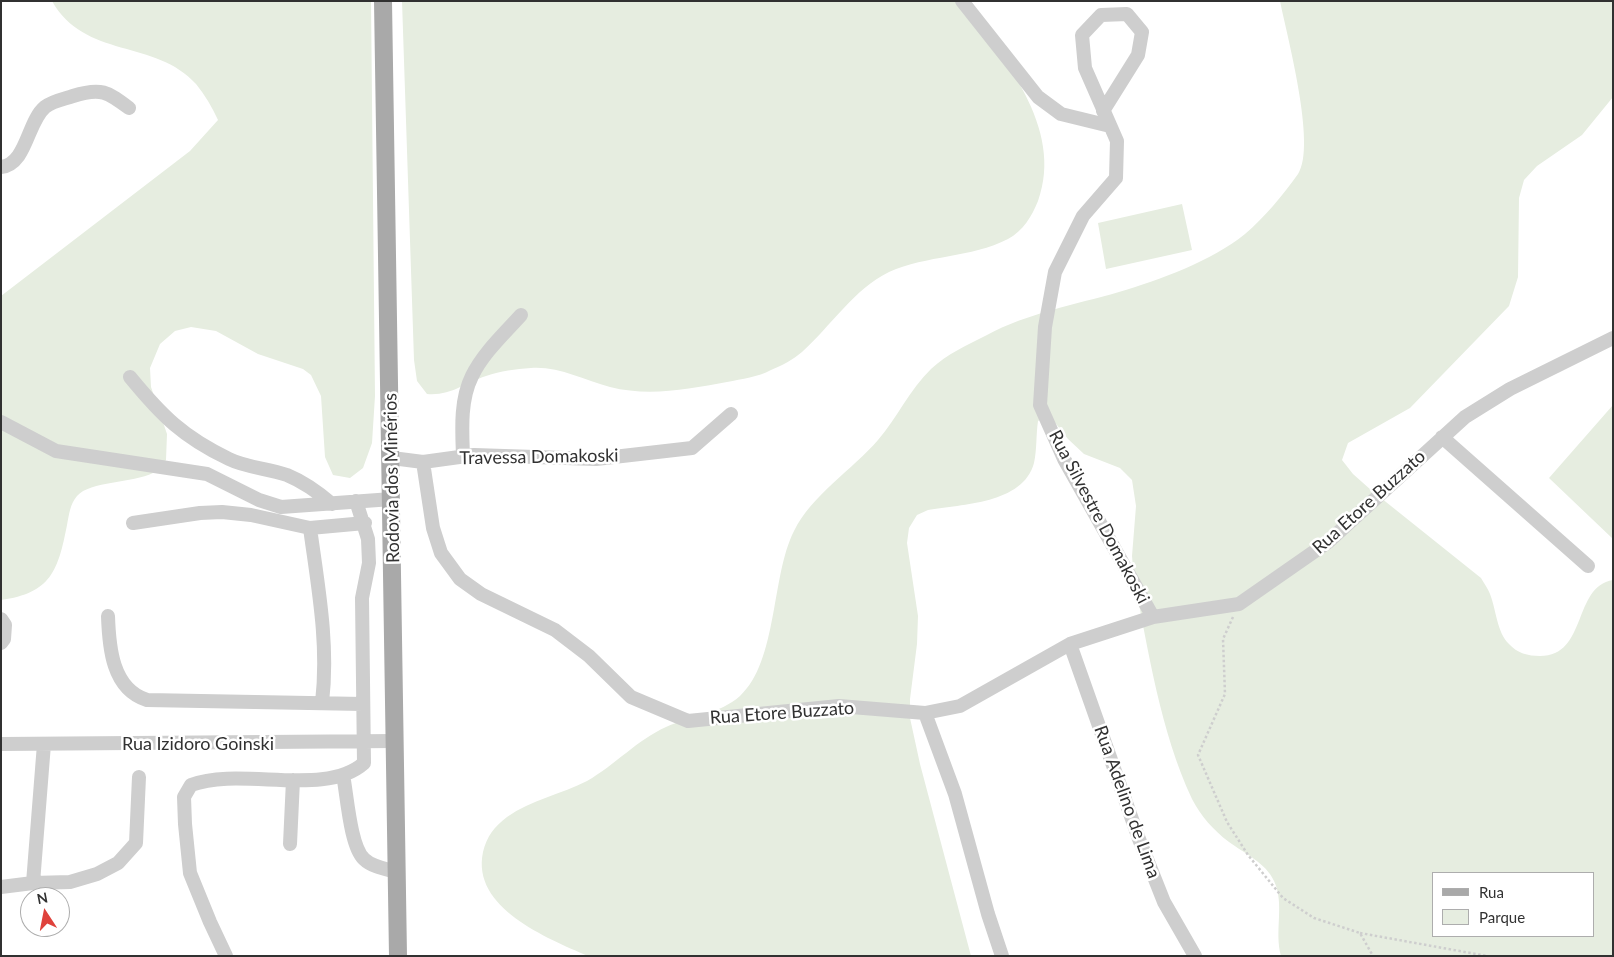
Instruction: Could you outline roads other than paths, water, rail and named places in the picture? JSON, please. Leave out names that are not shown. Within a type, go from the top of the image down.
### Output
[{"type":"main road","name":"Rodovia dos Minérios","points":[[384,1],[398,956]]},
{"type":"street","points":[[962,1],[1038,98],[1061,114],[1110,126]]},
{"type":"street","name":"Rua Silvestre Domakoski","points":[[1103,111],[1138,55],[1142,32],[1127,14],[1101,14],[1082,35],[1085,68],[1103,111],[1117,141],[1116,178],[1083,216],[1054,272],[1045,327],[1040,405],[1064,459],[1153,617]]},
{"type":"street","points":[[1,167],[15,161],[40,112],[54,102],[98,91],[110,93],[130,108]]},
{"type":"street","points":[[463,456],[462,420],[472,376],[494,345],[521,315]]},
{"type":"street","name":"Rua Etore Buzzato","points":[[423,462],[433,528],[441,553],[460,579],[481,594],[555,630],[589,656],[632,697],[688,720],[839,706],[925,713],[960,706],[1070,644],[1153,617],[1239,604],[1328,542],[1465,418],[1510,389],[1613,338]]},
{"type":"street","points":[[130,377],[157,410],[178,430],[229,460],[288,475],[317,491],[332,504]]},
{"type":"street","name":"Travessa Domakoski","points":[[423,462],[474,455],[596,459],[692,448],[731,414]]},
{"type":"street","points":[[1,422],[56,450],[207,474],[259,500],[281,507],[392,499]]},
{"type":"street","points":[[1442,437],[1588,566]]},
{"type":"street","points":[[392,458],[423,462]]},
{"type":"street","points":[[226,956],[190,873],[184,797],[191,785],[216,777],[293,780],[343,775],[356,771],[364,763],[362,598],[369,563],[365,523],[356,501]]},
{"type":"street","points":[[133,523],[200,513],[222,512],[310,528],[365,523]]},
{"type":"street","points":[[310,528],[325,642],[326,673],[322,703]]},
{"type":"street","points":[[108,616],[109,645],[117,673],[137,697],[147,700],[363,704]]},
{"type":"street","points":[[1,619],[4,625],[4,640],[1,643]]},
{"type":"street","name":"Rua Adelino de Lima","points":[[1070,644],[1139,839],[1164,902],[1195,956]]},
{"type":"street","points":[[925,713],[955,794],[988,914],[1002,956]]},
{"type":"street","name":"Rua Izidoro Goinski","points":[[1,744],[364,743],[395,741]]},
{"type":"street","points":[[33,883],[44,744]]},
{"type":"street","points":[[343,775],[356,847],[363,859],[397,872]]},
{"type":"street","points":[[1,887],[33,883],[70,882],[97,874],[118,863],[136,843],[139,777]]},
{"type":"street","points":[[290,844],[293,780]]}]
